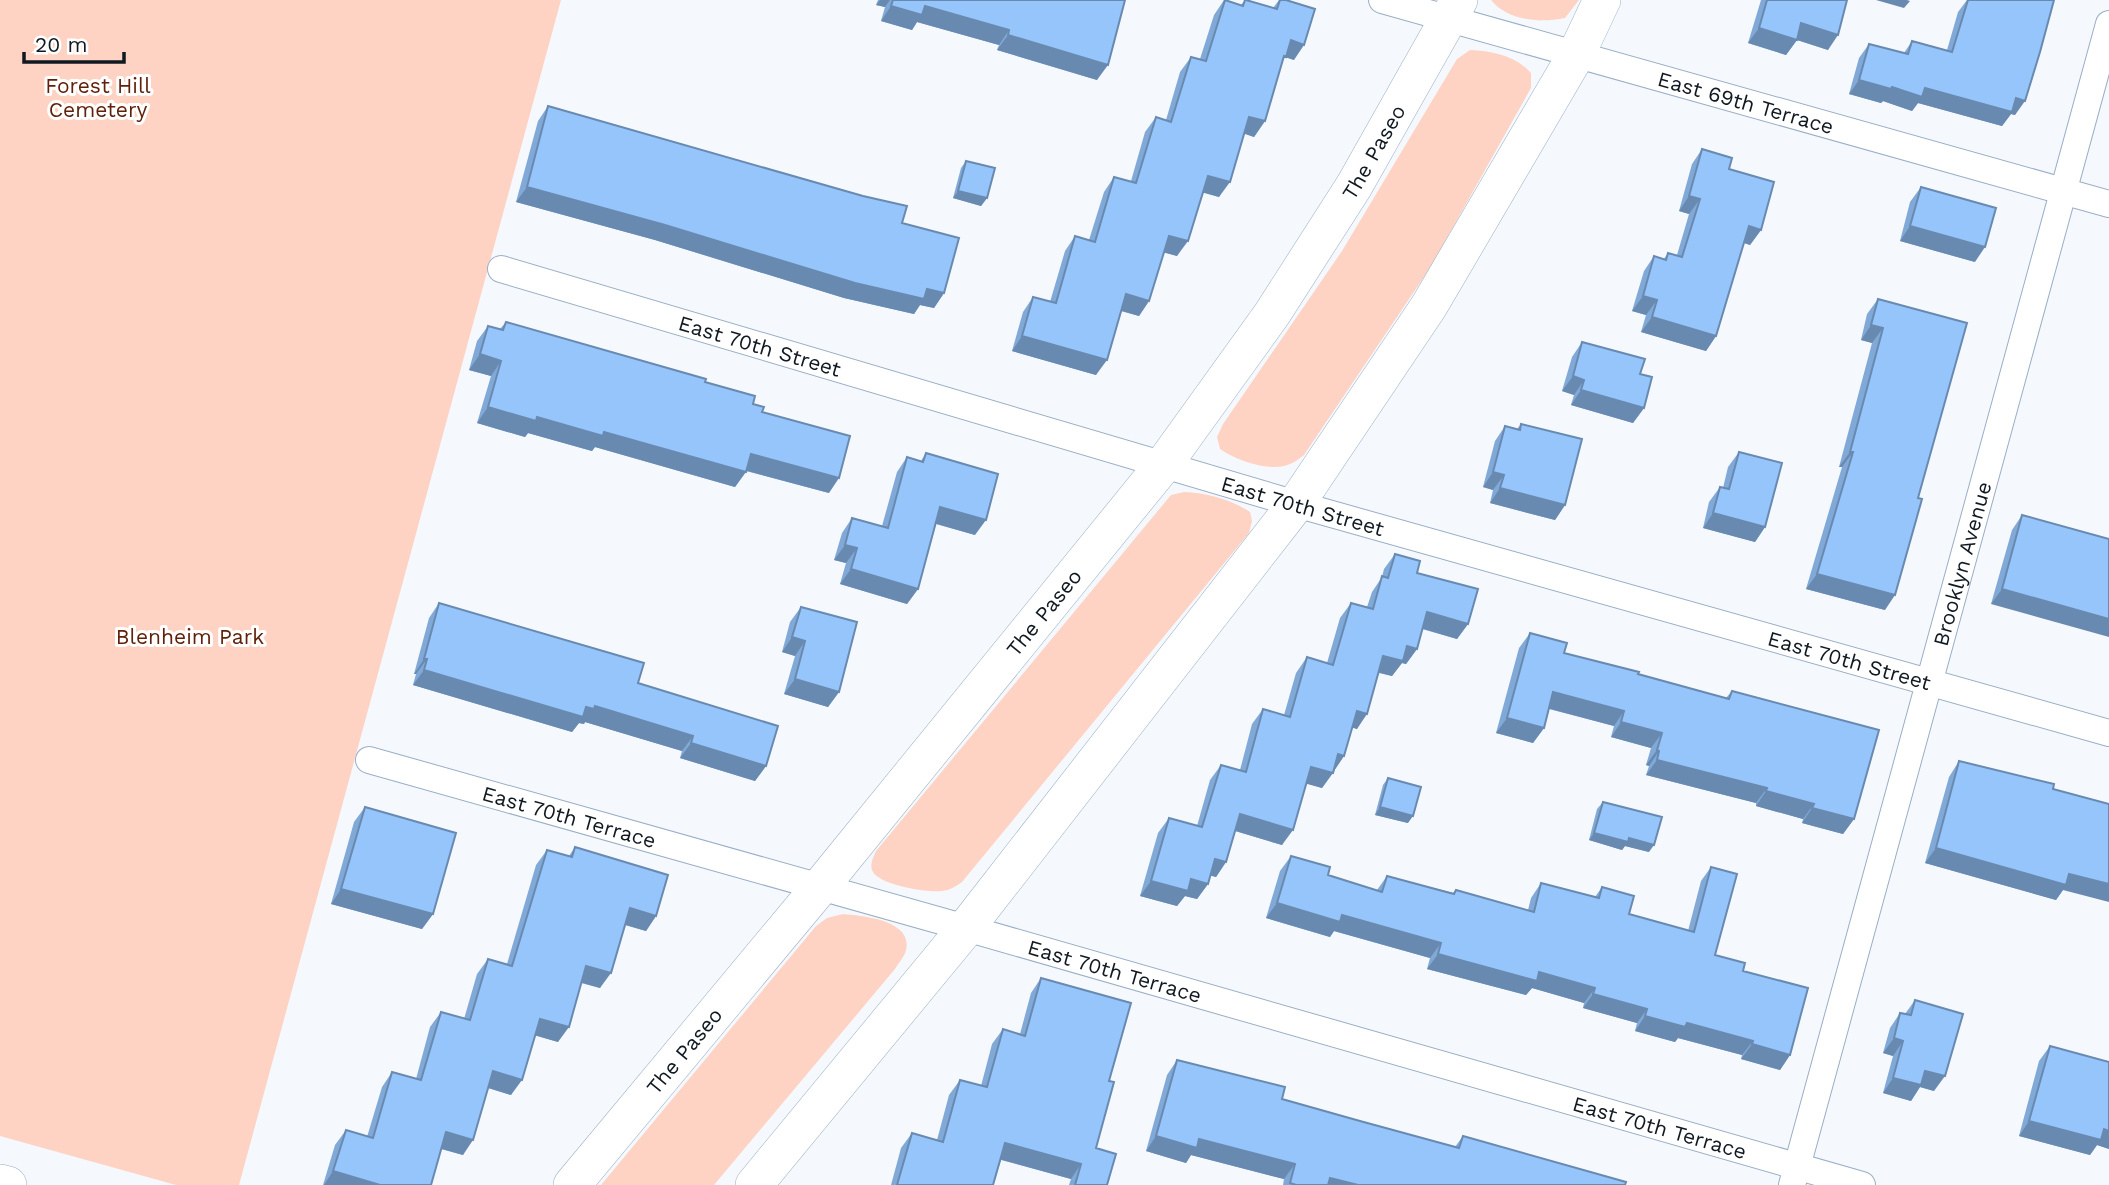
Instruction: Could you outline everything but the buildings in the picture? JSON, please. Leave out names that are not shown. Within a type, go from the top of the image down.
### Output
[{"type":"main road","points":[[754,1185],[966,928],[1296,503],[1429,306],[1577,55],[1602,0]]},
{"type":"main road","name":"The Paseo","points":[[572,1185],[820,887],[1164,464],[1272,314],[1354,186],[1454,10]]},
{"type":"main road","points":[[0,1183],[8,1185]]},
{"type":"street","name":"East 69th Terrace","points":[[1382,0],[1454,10],[1577,55],[2109,204]]},
{"type":"street","name":"Brooklyn Avenue","points":[[1795,1176],[2109,24]]},
{"type":"street","name":"East 70th Street","points":[[501,269],[1296,503],[2109,733]]},
{"type":"street","name":"East 70th Terrace","points":[[369,760],[966,928],[1795,1176],[1862,1185]]},
{"type":"green space","name":"Blenheim Park","points":[[0,0],[561,0],[239,1185],[176,1185],[0,1136]]},
{"type":"green space","points":[[1491,0],[1579,0],[1565,18],[1535,20],[1506,12]]},
{"type":"green space","points":[[1470,50],[1495,53],[1518,62],[1531,73],[1531,88],[1430,268],[1304,455],[1290,464],[1274,467],[1244,461],[1220,449],[1217,437],[1223,424],[1342,251],[1457,59]]},
{"type":"green space","points":[[1184,492],[1218,498],[1250,512],[1252,521],[1249,533],[962,882],[950,889],[935,891],[905,887],[877,877],[871,867],[876,851],[1171,495]]},
{"type":"green space","points":[[843,914],[874,918],[894,926],[902,932],[906,940],[904,955],[714,1185],[601,1185],[816,926],[827,918]]},
{"type":"park label","name":"Forest Hill Cemetery","points":[[98,97]]}]
